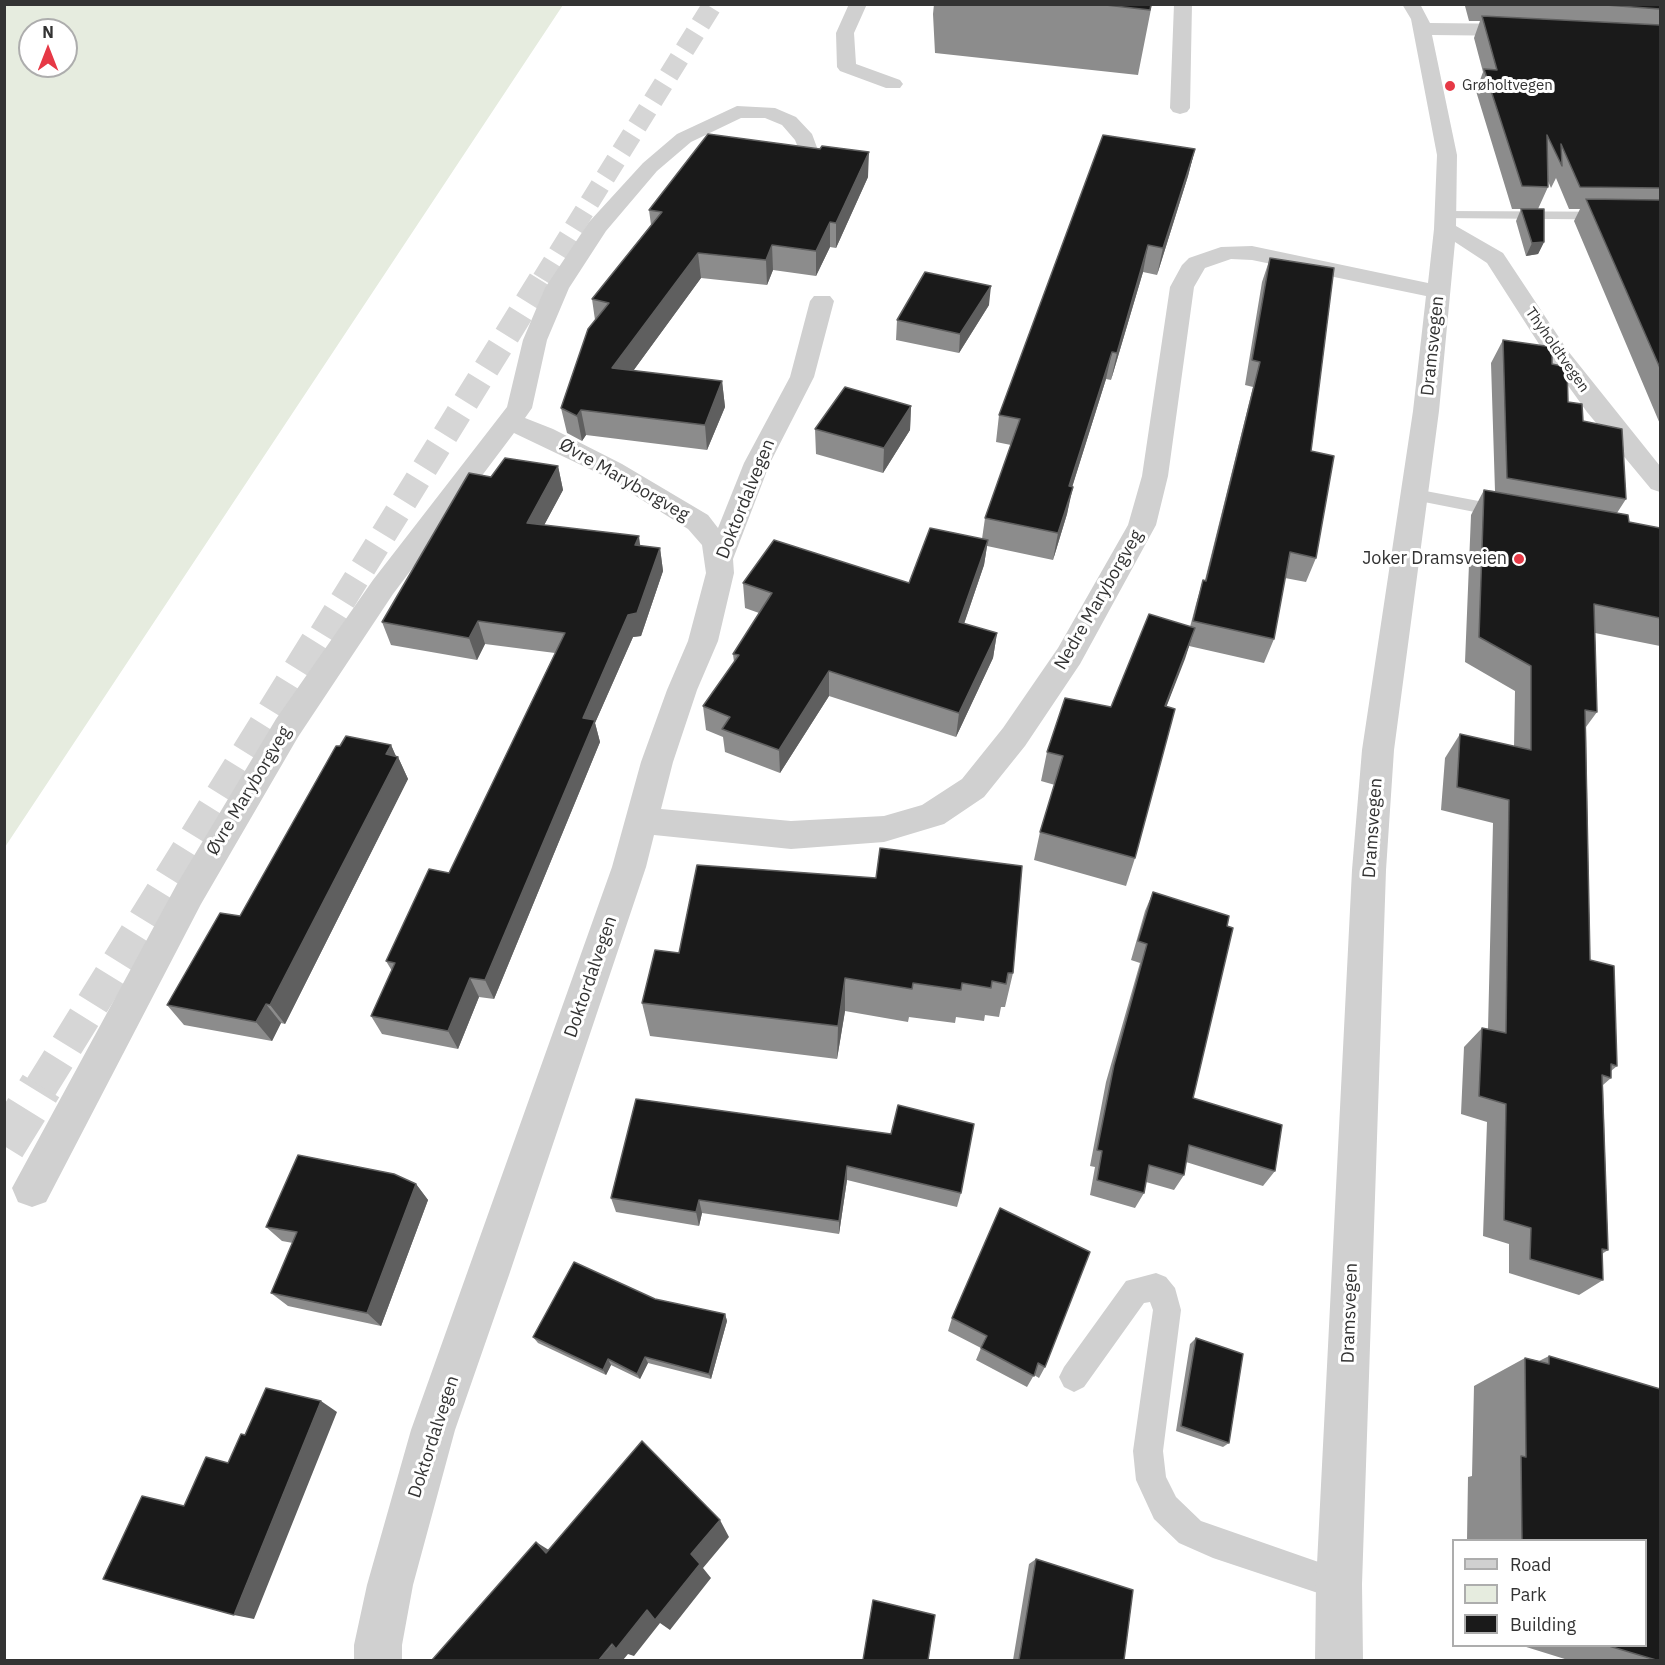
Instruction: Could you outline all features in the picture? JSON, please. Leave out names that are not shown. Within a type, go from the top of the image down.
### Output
[{"type":"street","points":[[858,4],[845,33],[847,67],[893,84]]},
{"type":"street","points":[[1180,108],[1183,4]]},
{"type":"street","points":[[1417,17],[1545,32]]},
{"type":"street","name":"Dramsvegen","points":[[1339,1660],[1339,1584],[1369,870],[1378,750],[1414,495],[1439,292],[1445,222],[1447,155],[1417,17]]},
{"type":"street","name":"Øvre Maryborgveg","points":[[32,1188],[189,894],[287,728],[382,587],[510,422],[521,401],[535,340],[557,288],[597,227],[650,167],[684,138],[708,124],[746,111],[768,112],[789,121],[805,138],[812,161]]},
{"type":"street","name":"Thyholdtvegen","points":[[1445,222],[1495,258],[1570,372],[1660,483]]},
{"type":"street","name":"Nedre Maryborgveg","points":[[641,820],[791,835],[885,829],[932,815],[973,788],[1014,737],[1069,656],[1142,525],[1155,476],[1182,286],[1190,270],[1197,263],[1229,252],[1252,253],[1439,292]]},
{"type":"street","name":"Doktordalvegen","points":[[378,1660],[378,1645],[390,1585],[433,1430],[534,1146],[629,867],[657,762],[703,641],[720,573],[719,559],[757,463],[802,377],[822,301]]},
{"type":"street","name":"Øvre Maryborgveg","points":[[510,422],[544,435],[613,470],[698,522],[715,543],[719,559]]},
{"type":"lane","points":[[1445,222],[1660,216]]},
{"type":"lane","points":[[1414,495],[1520,515]]},
{"type":"lane","points":[[1074,1377],[1136,1291],[1156,1287],[1165,1298],[1167,1310],[1148,1451],[1151,1480],[1164,1508],[1190,1532],[1213,1542],[1339,1584]]},
{"type":"green space","points":[[4,5],[563,5],[5,847]]},
{"type":"building","points":[[1097,4],[1151,4],[1150,10]]},
{"type":"building","points":[[1592,4],[1660,4],[1660,9]]},
{"type":"building","points":[[1482,16],[1660,25],[1660,188],[1580,187],[1561,144],[1562,166],[1547,135],[1548,187],[1522,186],[1484,69],[1497,70]]},
{"type":"building","points":[[708,134],[820,149],[822,146],[869,152],[836,223],[830,222],[816,251],[772,245],[766,260],[698,253],[612,368],[722,381],[705,425],[581,410],[577,416],[561,408],[588,329],[609,303],[592,299],[662,212],[649,210]]},
{"type":"building","points":[[1103,135],[1195,149],[1163,248],[1148,245],[1117,353],[1112,352],[1069,486],[1073,487],[1058,533],[985,518],[1020,419],[999,415]]},
{"type":"building","points":[[1586,199],[1660,200],[1660,368]]},
{"type":"building","points":[[1521,209],[1544,209],[1544,242],[1532,243]]},
{"type":"building","points":[[1270,258],[1334,268],[1311,451],[1334,456],[1316,558],[1290,552],[1274,639],[1193,621],[1203,580],[1206,581],[1260,362],[1252,360]]},
{"type":"building","points":[[925,272],[991,286],[960,334],[897,320]]},
{"type":"building","points":[[1503,340],[1552,347],[1552,364],[1567,367],[1568,402],[1582,404],[1583,421],[1622,429],[1626,499],[1507,478]]},
{"type":"building","points":[[845,387],[911,406],[884,448],[815,429]]},
{"type":"building","points":[[505,458],[558,466],[527,523],[639,536],[635,545],[660,548],[637,613],[628,615],[583,718],[595,720],[485,980],[470,978],[448,1031],[371,1016],[395,963],[386,961],[429,869],[449,873],[565,633],[478,621],[469,638],[382,622],[469,473],[491,477]]},
{"type":"building","points":[[1484,490],[1628,515],[1629,522],[1660,528],[1660,618],[1594,604],[1597,712],[1585,710],[1590,960],[1614,966],[1617,1066],[1611,1064],[1611,1078],[1602,1075],[1608,1250],[1602,1249],[1603,1280],[1530,1259],[1531,1228],[1504,1220],[1506,1104],[1479,1096],[1482,1028],[1506,1033],[1509,800],[1457,787],[1460,734],[1531,750],[1531,666],[1479,637]]},
{"type":"building","points":[[930,528],[988,540],[959,622],[997,633],[959,713],[829,671],[779,750],[722,729],[730,717],[703,706],[739,655],[733,654],[772,593],[743,583],[774,540],[909,583]]},
{"type":"building","points":[[1149,614],[1195,628],[1165,706],[1175,709],[1135,858],[1040,832],[1063,756],[1047,752],[1065,698],[1111,707]]},
{"type":"building","points":[[346,736],[391,745],[386,754],[398,757],[270,1005],[266,1004],[256,1022],[167,1005],[220,913],[240,916],[336,746],[340,746]]},
{"type":"building","points":[[880,848],[1022,866],[1013,973],[1008,973],[1006,984],[992,981],[991,988],[962,983],[961,990],[913,983],[912,989],[845,978],[838,1026],[642,1003],[655,950],[679,953],[697,865],[876,878]]},
{"type":"building","points":[[1153,892],[1229,916],[1227,926],[1233,928],[1193,1098],[1282,1125],[1275,1171],[1189,1145],[1184,1175],[1149,1165],[1144,1193],[1097,1180],[1102,1151],[1097,1150],[1114,1065],[1147,944],[1138,941]]},
{"type":"building","points":[[636,1099],[891,1134],[898,1105],[974,1124],[961,1193],[847,1166],[839,1221],[699,1200],[696,1212],[611,1198]]},
{"type":"building","points":[[298,1155],[394,1174],[416,1184],[367,1313],[271,1293],[297,1232],[266,1227]]},
{"type":"building","points":[[1000,1208],[1090,1252],[1045,1367],[1038,1363],[1034,1376],[981,1348],[987,1336],[952,1318]]},
{"type":"building","points":[[574,1262],[655,1299],[725,1314],[709,1374],[645,1357],[637,1374],[608,1359],[603,1370],[533,1337]]},
{"type":"building","points":[[1196,1338],[1243,1354],[1229,1443],[1181,1426]]},
{"type":"building","points":[[1549,1356],[1660,1389],[1660,1660],[1612,1647],[1647,1647],[1647,1539],[1522,1539],[1521,1456],[1526,1457],[1525,1358],[1549,1364]]},
{"type":"building","points":[[266,1388],[321,1401],[234,1615],[103,1579],[142,1496],[184,1506],[206,1457],[228,1463],[241,1434],[245,1435]]},
{"type":"building","points":[[642,1441],[720,1520],[691,1554],[700,1564],[655,1620],[647,1610],[616,1649],[612,1644],[599,1660],[432,1660],[536,1542],[546,1553]]},
{"type":"building","points":[[1036,1559],[1133,1590],[1124,1660],[1019,1660]]},
{"type":"building","points":[[873,1600],[935,1615],[928,1660],[863,1660]]},
{"type":"tunnel","points":[[542,279],[713,4]]},
{"type":"tunnel","points":[[322,634],[543,277]]},
{"type":"tunnel","points":[[41,1087],[323,632]]},
{"type":"tunnel","points":[[4,1146],[41,1086]]},
{"type":"place","name":"Grøholtvegen","points":[[1450,86]]},
{"type":"place","name":"Joker Dramsveien","points":[[1519,559]]}]
